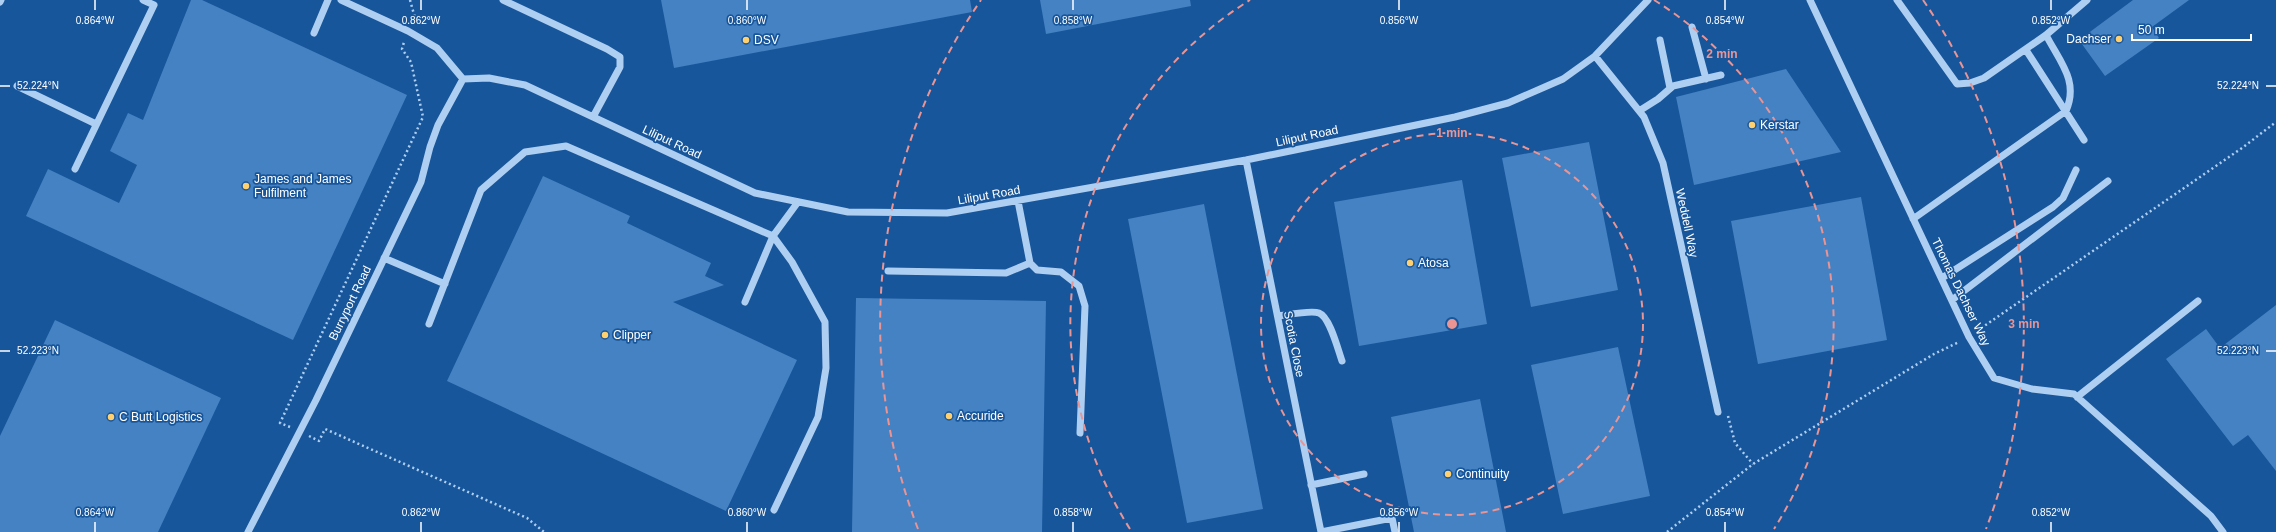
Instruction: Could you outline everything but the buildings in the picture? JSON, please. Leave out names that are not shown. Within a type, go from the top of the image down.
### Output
[{"type":"street","points":[[74,169],[155,3],[143,0]]},
{"type":"street","points":[[314,33],[328,0]]},
{"type":"street","points":[[340,0],[408,31],[437,48],[463,79]]},
{"type":"street","points":[[503,0],[607,49],[620,57],[620,67],[593,117]]},
{"type":"street","name":"Liliput Road","points":[[463,79],[489,78],[525,85],[755,193],[848,212],[947,214],[1246,160],[1455,117],[1508,103],[1563,79],[1595,56],[1648,0]]},
{"type":"street","name":"Thomas Dachser Way","points":[[1810,0],[1969,337],[1994,378],[2032,389],[2074,394],[2211,516],[2223,532]]},
{"type":"street","points":[[1897,0],[1957,84],[1970,84],[1984,78],[2046,35],[2087,0]]},
{"type":"street","points":[[1692,27],[1706,79]]},
{"type":"street","points":[[1913,219],[2066,110],[2071,98],[2071,82],[2046,35]]},
{"type":"street","points":[[1660,40],[1670,88]]},
{"type":"street","points":[[2026,50],[2084,140]]},
{"type":"street","name":"Weddell Way","points":[[1595,56],[1644,117],[1663,163],[1718,412]]},
{"type":"street","points":[[1639,111],[1658,99],[1670,88],[1722,75]]},
{"type":"street","name":"Burryport Road","points":[[248,532],[316,400],[421,182],[430,147],[438,125],[463,79]]},
{"type":"street","points":[[17,86],[96,124]]},
{"type":"street","points":[[428,324],[481,190],[525,152],[566,146],[773,236],[792,262],[825,322],[826,368],[818,417],[774,510]]},
{"type":"street","name":"Scotia Close","points":[[1246,160],[1321,532]]},
{"type":"street","points":[[1942,278],[2053,207],[2063,198],[2076,170]]},
{"type":"street","points":[[1952,300],[2108,181]]},
{"type":"street","points":[[1018,201],[1030,263],[1037,270],[1061,272],[1079,286],[1085,306],[1080,433]]},
{"type":"street","points":[[745,302],[773,236],[798,202]]},
{"type":"street","points":[[384,258],[444,284]]},
{"type":"street","points":[[888,271],[1006,273],[1030,263]]},
{"type":"street","points":[[2077,397],[2198,301]]},
{"type":"street","points":[[1278,316],[1313,312],[1322,315],[1328,323],[1342,361]]},
{"type":"street","points":[[1311,485],[1364,474]]},
{"type":"street","points":[[1321,532],[1392,518],[1395,532]]},
{"type":"path","points":[[410,0],[414,18]]},
{"type":"path","points":[[280,423],[423,117],[411,62],[402,49],[405,40]]},
{"type":"path","points":[[1718,412],[1727,412],[1735,443],[1753,464]]},
{"type":"path","points":[[318,441],[325,429],[527,518],[544,532]]},
{"type":"place","name":"Dachser","points":[[2119,39]]},
{"type":"place","name":"DSV","points":[[746,40]]},
{"type":"place","name":"Kerstar","points":[[1752,125]]},
{"type":"place","name":"James and James Fulfilment","points":[[246,186]]},
{"type":"place","name":"Atosa","points":[[1410,263]]},
{"type":"place","name":"Clipper","points":[[605,335]]},
{"type":"place","name":"Accuride","points":[[949,416]]},
{"type":"place","name":"C Butt Logistics","points":[[111,417]]},
{"type":"place","name":"Continuity","points":[[1448,474]]}]
